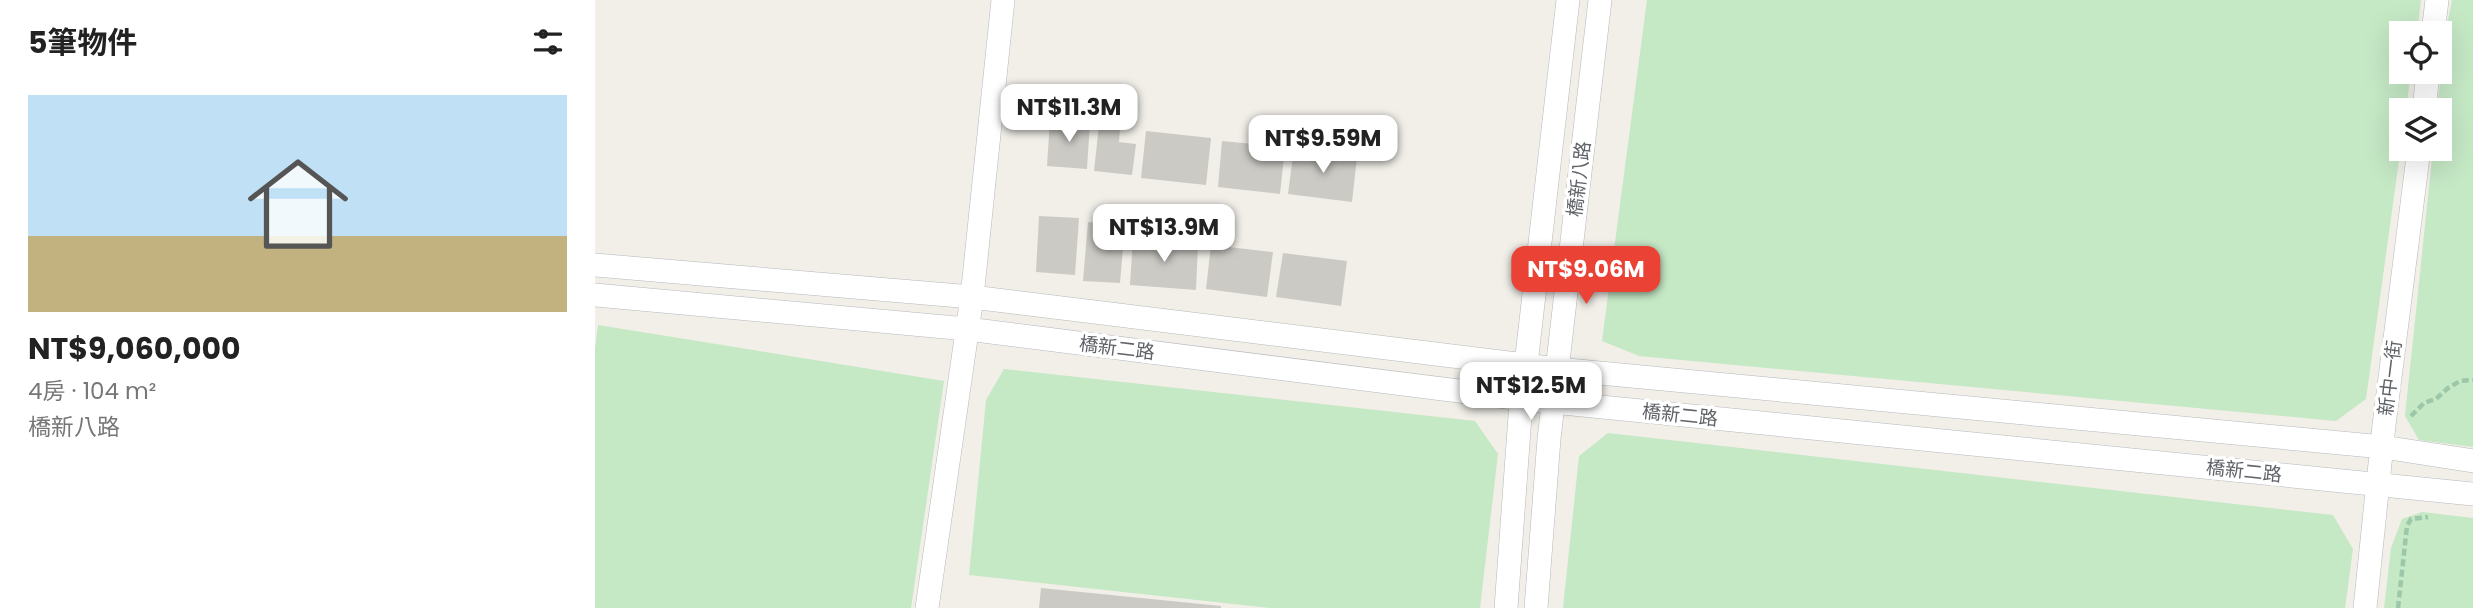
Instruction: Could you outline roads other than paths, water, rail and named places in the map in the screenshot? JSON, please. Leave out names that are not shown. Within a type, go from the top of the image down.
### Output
[{"type":"street","points":[[927,608],[972,297],[1003,0]]},
{"type":"street","name":"橋新八路","points":[[1506,608],[1525,365],[1568,0]]},
{"type":"street","name":"橋新八路","points":[[1536,608],[1553,402],[1600,0]]},
{"type":"street","points":[[2434,21],[2437,0]]},
{"type":"street","name":"新中一街","points":[[2365,608],[2383,436],[2417,161]]},
{"type":"street","name":"橋新二路","points":[[595,265],[972,297],[1557,369],[2383,436],[2473,461]]},
{"type":"street","name":"橋新二路","points":[[595,295],[967,329],[1522,399],[2473,494]]}]
